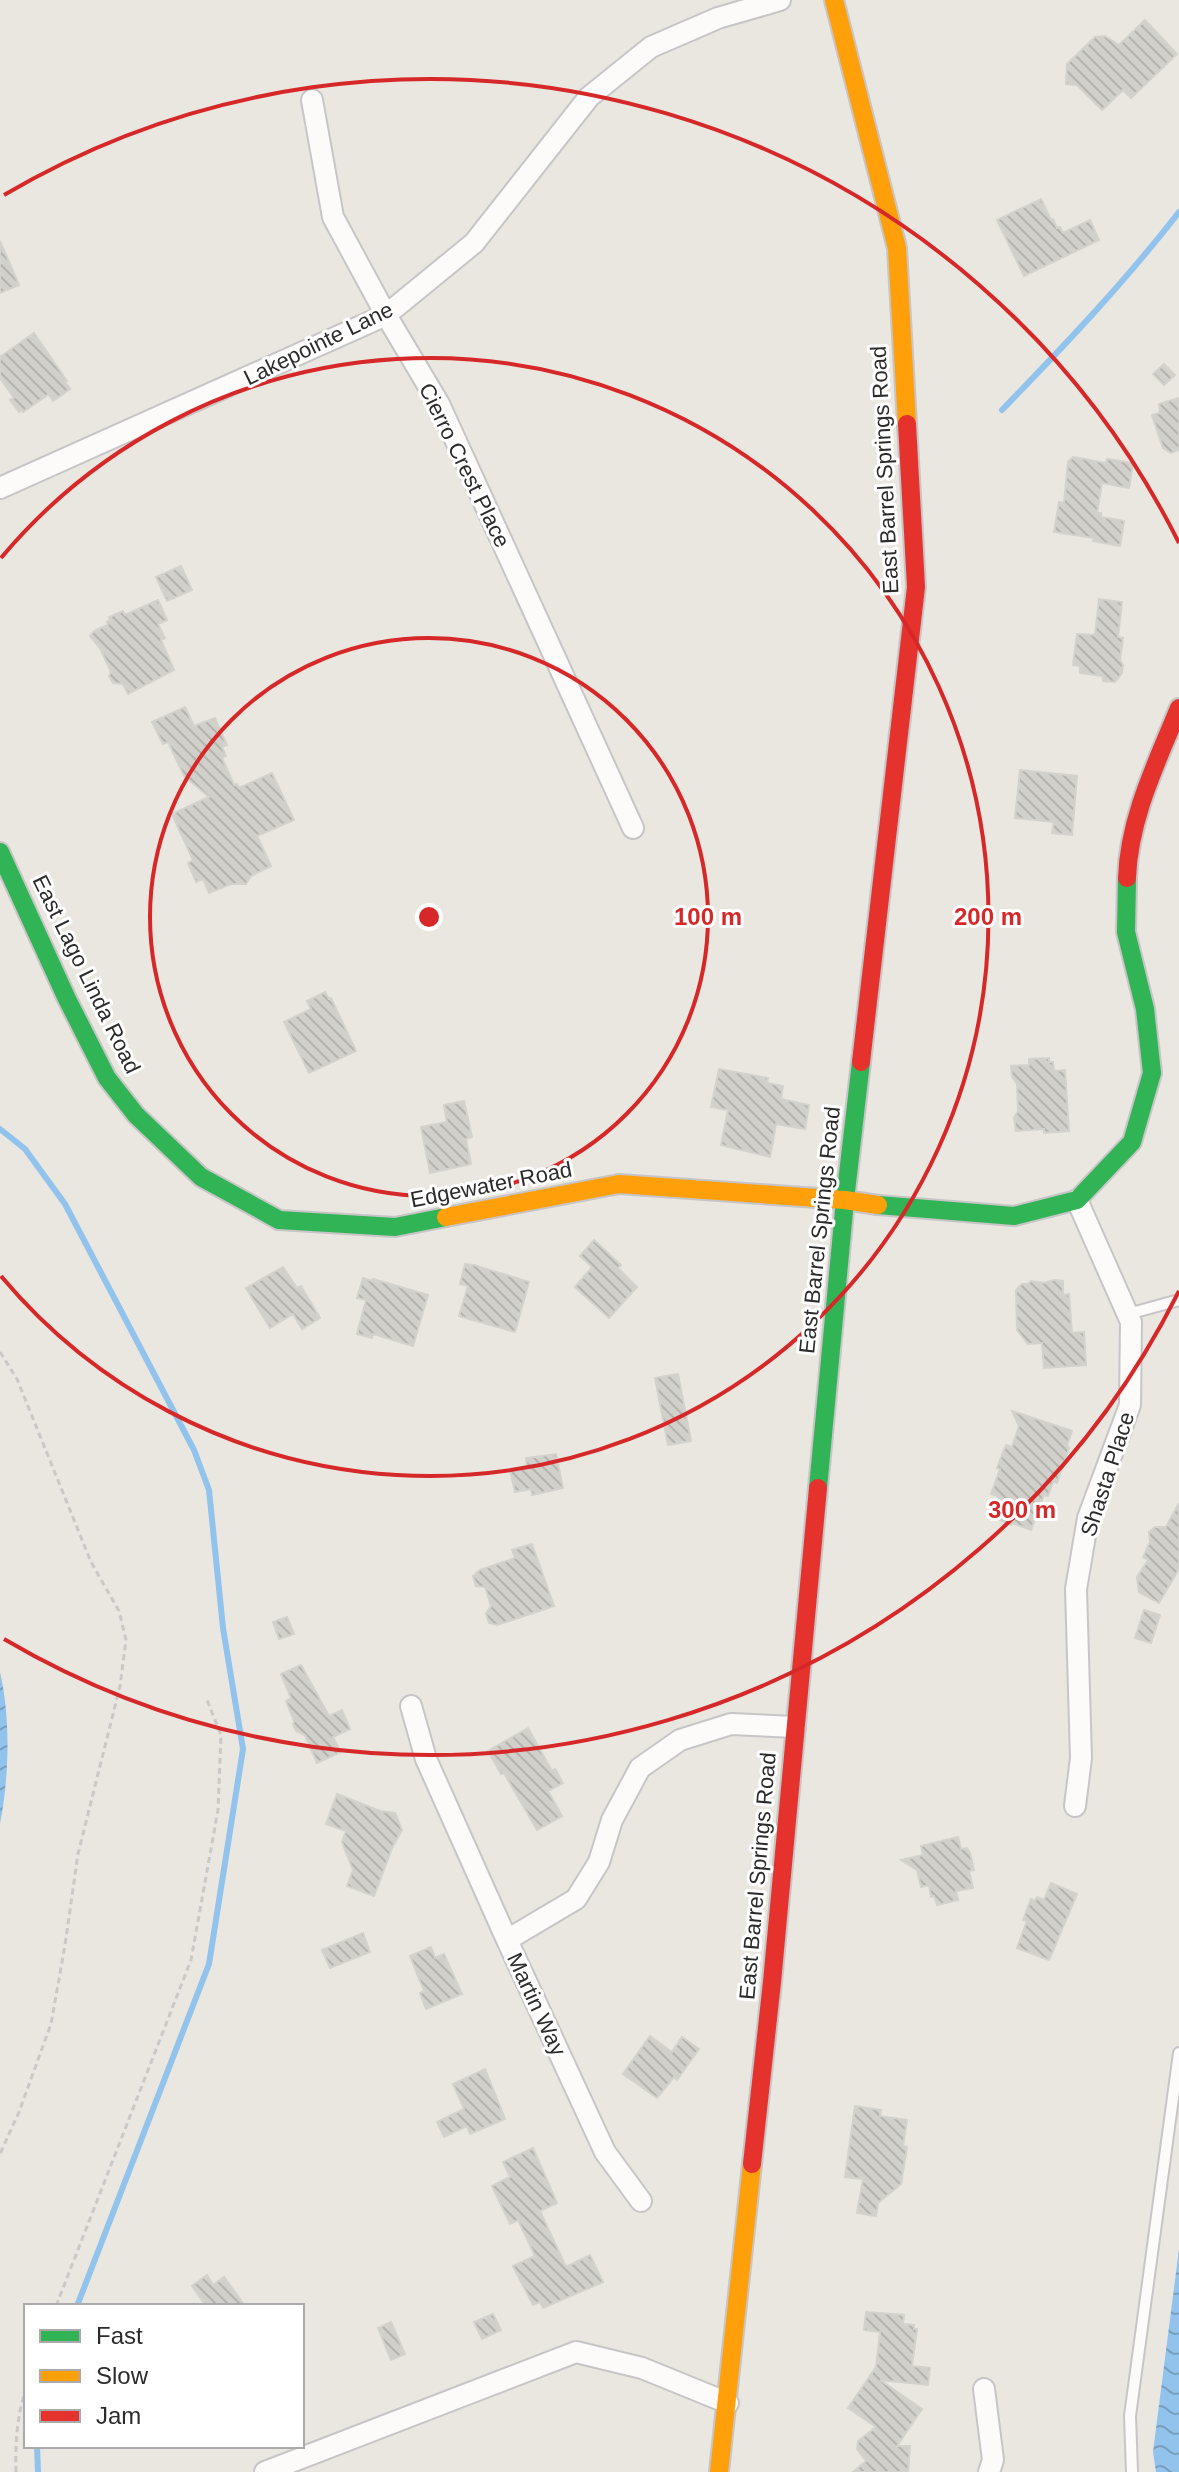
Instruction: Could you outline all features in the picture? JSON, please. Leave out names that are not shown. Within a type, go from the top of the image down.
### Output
[{"type":"street","name":"Lakepointe Lane","points":[[0,488],[386,315],[474,243],[589,97],[651,47],[718,18],[780,0]]},
{"type":"street","name":"East Barrel Springs Road","points":[[719,2472],[772,1982],[845,1200],[916,587],[897,248],[834,0]]},
{"type":"street","name":"Cierro Crest Place","points":[[312,100],[333,217],[439,404],[633,828]]},
{"type":"street","points":[[1077,1200],[1132,1142],[1152,1073],[1145,1009],[1126,932],[1128,856],[1147,785],[1179,708]]},
{"type":"street","name":"East Lago Linda Road","points":[[0,852],[107,1078],[136,1115]]},
{"type":"street","name":"Edgewater Road","points":[[136,1115],[201,1177],[279,1220],[395,1227],[619,1184],[1014,1216],[1077,1200]]},
{"type":"street","name":"Shasta Place","points":[[1075,1806],[1081,1758],[1076,1589],[1088,1518],[1130,1405],[1131,1322],[1077,1200]]},
{"type":"street","points":[[411,1706],[426,1759],[507,1940]]},
{"type":"street","name":"Martin Way","points":[[641,2201],[605,2152],[507,1940],[576,1899],[599,1862],[612,1820],[640,1768],[680,1740],[731,1724],[795,1727]]},
{"type":"street","points":[[265,2472],[576,2352],[642,2368],[728,2403]]},
{"type":"street","points":[[984,2389],[993,2460],[989,2472]]},
{"type":"lane","points":[[1128,1314],[1179,1300]]},
{"type":"lane","points":[[1132,2472],[1130,2416],[1179,2053]]},
{"type":"path","points":[[0,1352],[17,1379],[91,1562],[119,1611],[126,1640],[120,1686],[78,1854],[51,2024],[0,2154]]},
{"type":"path","points":[[57,2304],[191,1960],[218,1810],[221,1735],[207,1700]]},
{"type":"path","points":[[16,2472],[20,2405],[24,2394]]},
{"type":"water","points":[[0,1672],[8,1748],[0,1824]]},
{"type":"water","points":[[1179,2249],[1179,2472],[1156,2472],[1153,2452]]},
{"type":"building","points":[[1145,20],[1177,54],[1131,98],[1123,90],[1102,110],[1077,85],[1066,84],[1067,64],[1095,37],[1105,36],[1119,45]]},
{"type":"building","points":[[1041,199],[1051,220],[1063,233],[1090,220],[1099,240],[1024,276],[997,220]]},
{"type":"building","points":[[0,241],[19,285],[0,293]]},
{"type":"building","points":[[34,333],[70,389],[53,401],[49,394],[19,412],[10,400],[14,398],[0,378],[0,357]]},
{"type":"building","points":[[1164,364],[1175,375],[1164,385],[1153,374]]},
{"type":"building","points":[[1179,398],[1179,450],[1171,453],[1163,448],[1152,415],[1160,413],[1159,404]]},
{"type":"building","points":[[1073,457],[1106,463],[1107,459],[1133,463],[1129,488],[1102,483],[1097,513],[1101,513],[1101,517],[1124,521],[1120,546],[1093,541],[1094,538],[1054,532],[1059,502],[1064,503],[1068,462]]},
{"type":"building","points":[[181,566],[192,590],[167,601],[156,577]]},
{"type":"building","points":[[1099,599],[1122,602],[1118,637],[1123,638],[1120,660],[1123,665],[1122,673],[1115,682],[1103,681],[1103,676],[1080,673],[1080,666],[1073,665],[1077,634],[1095,635]]},
{"type":"building","points":[[158,600],[167,620],[158,624],[165,638],[161,640],[174,670],[128,694],[123,684],[113,683],[100,648],[90,636],[108,625],[109,617],[123,611],[125,615]]},
{"type":"building","points":[[185,707],[194,726],[215,718],[227,745],[222,747],[226,756],[222,758],[234,785],[237,784],[239,788],[272,773],[294,820],[257,836],[271,866],[251,876],[246,884],[231,884],[209,893],[203,879],[196,882],[188,863],[193,860],[172,814],[209,797],[184,776],[168,742],[163,744],[152,722]]},
{"type":"building","points":[[1020,770],[1077,776],[1072,835],[1052,833],[1054,822],[1015,818]]},
{"type":"building","points":[[325,992],[331,998],[356,1051],[309,1073],[284,1022],[311,1009],[307,1001]]},
{"type":"building","points":[[1049,1058],[1054,1071],[1065,1070],[1069,1131],[1016,1131],[1017,1084],[1012,1077],[1011,1066],[1029,1065],[1029,1059]]},
{"type":"building","points":[[719,1069],[768,1078],[767,1083],[783,1086],[781,1099],[809,1105],[805,1129],[776,1124],[770,1157],[721,1145],[728,1110],[711,1107]]},
{"type":"building","points":[[464,1101],[472,1137],[466,1139],[471,1164],[430,1173],[421,1127],[447,1122],[444,1105]]},
{"type":"building","points":[[594,1240],[621,1265],[618,1268],[637,1287],[609,1318],[575,1287],[592,1267],[580,1256]]},
{"type":"building","points":[[465,1264],[529,1282],[515,1332],[459,1316],[468,1286],[460,1284]]},
{"type":"building","points":[[283,1267],[297,1288],[301,1286],[320,1318],[302,1329],[293,1314],[270,1328],[246,1288]]},
{"type":"building","points":[[363,1278],[428,1295],[413,1346],[373,1334],[372,1338],[357,1334],[366,1300],[357,1298]]},
{"type":"building","points":[[1031,1281],[1044,1283],[1063,1281],[1063,1295],[1069,1294],[1072,1333],[1084,1332],[1086,1365],[1044,1368],[1042,1343],[1028,1344],[1017,1330],[1016,1290]]},
{"type":"building","points":[[678,1374],[691,1441],[668,1445],[655,1378]]},
{"type":"building","points":[[1012,1411],[1072,1431],[1057,1483],[1053,1482],[1048,1496],[1044,1495],[1031,1530],[991,1516],[998,1496],[991,1494],[1000,1469],[997,1468],[1006,1445],[1012,1447],[1019,1426]]},
{"type":"building","points":[[556,1454],[563,1488],[532,1495],[531,1489],[515,1492],[510,1470],[527,1467],[526,1458]]},
{"type":"building","points":[[1179,1503],[1179,1569],[1159,1603],[1139,1592],[1137,1577],[1148,1560],[1143,1557],[1150,1542],[1149,1532],[1155,1527],[1166,1527]]},
{"type":"building","points":[[532,1544],[554,1606],[497,1625],[489,1623],[486,1614],[491,1606],[485,1587],[476,1586],[473,1576],[480,1570],[515,1558],[512,1550]]},
{"type":"building","points":[[1144,1610],[1160,1615],[1151,1643],[1135,1638]]},
{"type":"building","points":[[287,1617],[294,1634],[279,1639],[273,1622]]},
{"type":"building","points":[[301,1665],[329,1716],[342,1710],[350,1729],[333,1737],[341,1752],[317,1763],[305,1735],[296,1731],[293,1724],[286,1701],[291,1698],[281,1674]]},
{"type":"building","points":[[528,1728],[552,1771],[555,1769],[563,1783],[548,1791],[562,1816],[537,1830],[488,1751]]},
{"type":"building","points":[[337,1794],[380,1811],[395,1813],[402,1830],[374,1896],[347,1886],[353,1870],[342,1842],[346,1831],[326,1824]]},
{"type":"building","points":[[958,1837],[961,1849],[967,1848],[970,1853],[974,1870],[969,1871],[973,1888],[956,1891],[958,1900],[937,1905],[934,1896],[931,1897],[929,1885],[921,1887],[917,1870],[901,1860],[923,1855],[921,1846]]},
{"type":"building","points":[[1051,1883],[1077,1894],[1049,1960],[1017,1948],[1031,1899],[1035,1901],[1037,1897],[1044,1900]]},
{"type":"building","points":[[363,1933],[370,1952],[330,1968],[322,1950]]},
{"type":"building","points":[[431,1947],[435,1958],[444,1954],[462,1994],[426,2009],[420,1993],[424,1991],[410,1956]]},
{"type":"building","points":[[650,2036],[672,2052],[682,2037],[699,2049],[677,2080],[674,2077],[657,2098],[623,2074]]},
{"type":"building","points":[[485,2069],[505,2119],[470,2134],[467,2126],[444,2137],[437,2122],[464,2109],[453,2084]]},
{"type":"building","points":[[855,2106],[881,2110],[880,2116],[907,2120],[903,2146],[907,2147],[901,2184],[878,2203],[876,2216],[857,2213],[863,2179],[845,2177]]},
{"type":"building","points":[[533,2148],[557,2203],[540,2211],[566,2267],[590,2255],[603,2282],[543,2308],[540,2302],[533,2305],[513,2266],[535,2256],[518,2220],[510,2224],[492,2186],[510,2177],[503,2162]]},
{"type":"building","points":[[207,2275],[213,2285],[224,2277],[244,2304],[205,2304],[192,2286]]},
{"type":"building","points":[[866,2312],[904,2315],[903,2324],[914,2325],[917,2329],[912,2366],[930,2368],[928,2385],[880,2380],[922,2409],[897,2446],[910,2446],[908,2472],[853,2472],[866,2461],[857,2449],[858,2441],[876,2427],[848,2408],[876,2367],[880,2332],[864,2330]]},
{"type":"building","points":[[493,2314],[501,2330],[482,2339],[474,2322]]},
{"type":"building","points":[[391,2322],[405,2354],[391,2360],[378,2328]]},
{"type":"waterway","points":[[1002,410],[1115,289],[1179,212]]},
{"type":"waterway","points":[[0,1129],[25,1149],[65,1204],[194,1450],[209,1490],[223,1628],[243,1749],[209,1964],[78,2304]]},
{"type":"waterway","points":[[37,2448],[38,2472]]},
{"type":"traffic: fast","points":[[0,852],[107,1078],[136,1115],[201,1177],[279,1220],[395,1227],[446,1217]]},
{"type":"traffic: fast","points":[[878,1205],[1014,1216],[1077,1200],[1132,1142],[1152,1073],[1145,1009],[1126,932],[1127,878]]},
{"type":"traffic: fast","points":[[818,1488],[861,1062]]},
{"type":"traffic: slow","points":[[834,0],[897,248],[907,424]]},
{"type":"traffic: slow","points":[[446,1217],[619,1184],[878,1205]]},
{"type":"traffic: slow","points":[[719,2472],[752,2164]]},
{"type":"traffic: jam","points":[[861,1062],[916,587],[907,424]]},
{"type":"traffic: jam","points":[[1127,878],[1139,812],[1179,708]]},
{"type":"traffic: jam","points":[[752,2164],[818,1488]]}]
